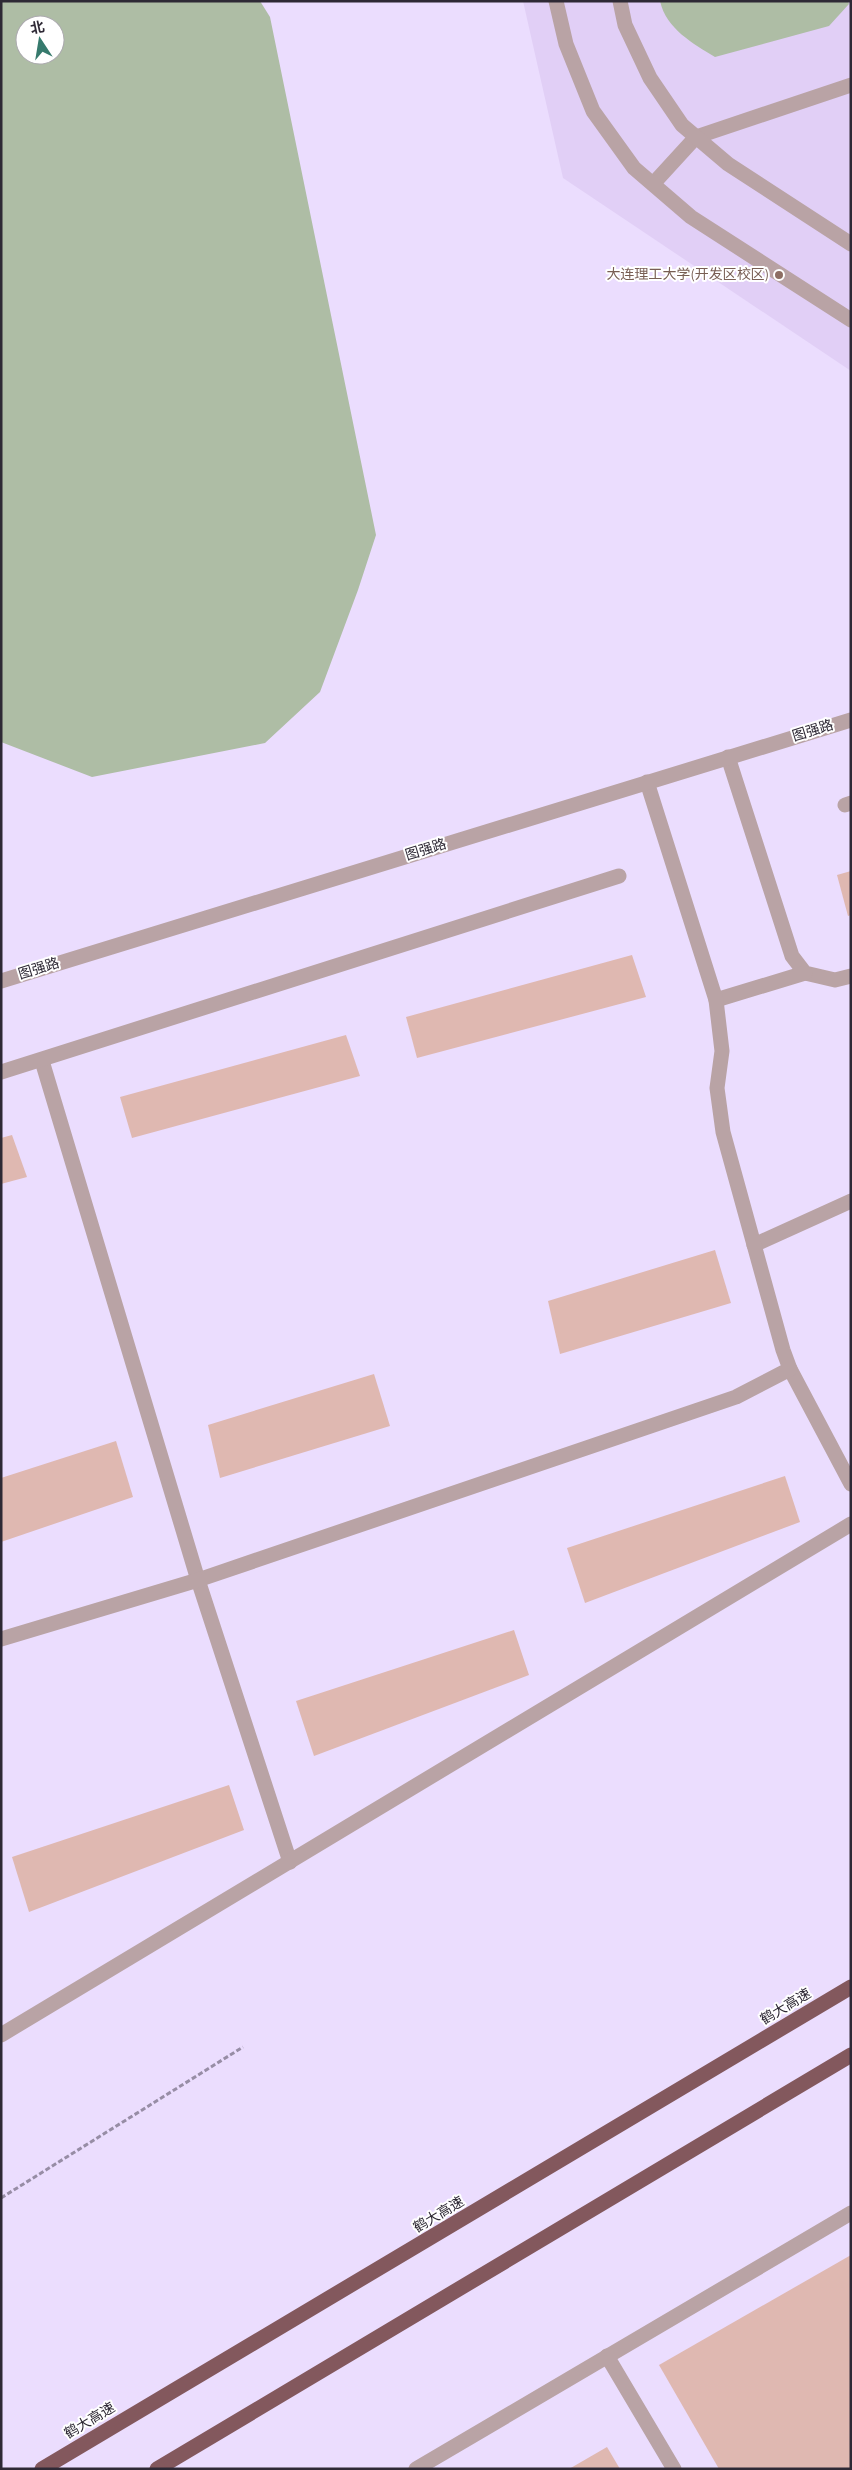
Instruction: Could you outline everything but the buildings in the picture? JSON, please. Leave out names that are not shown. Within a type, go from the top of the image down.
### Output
[{"type":"highway","name":"鹤大高速","points":[[42,2469],[851,1987]]},
{"type":"highway","points":[[156,2469],[851,2055]]},
{"type":"street","points":[[556,1],[566,44],[593,111],[634,168],[692,218],[851,320]]},
{"type":"street","points":[[620,1],[625,25],[650,78],[682,125],[735,169],[851,244]]},
{"type":"street","points":[[653,184],[696,137],[851,85]]},
{"type":"street","name":"图强路","points":[[1,981],[851,720]]},
{"type":"street","points":[[728,757],[792,956],[806,973]]},
{"type":"street","points":[[647,782],[716,1000],[722,1051],[717,1088],[723,1132],[783,1350],[790,1369],[851,1484]]},
{"type":"street","points":[[1,1072],[42,1061],[619,876]]},
{"type":"street","points":[[716,1000],[806,973],[835,980],[851,976]]},
{"type":"street","points":[[42,1061],[198,1580],[290,1862]]},
{"type":"street","points":[[754,1245],[851,1201]]},
{"type":"street","points":[[1,1639],[198,1580],[736,1397],[790,1369]]},
{"type":"street","points":[[1,2035],[851,1524]]},
{"type":"street","points":[[416,2469],[851,2213]]},
{"type":"street","points":[[607,2356],[674,2469]]},
{"type":"path","points":[[1,2198],[243,2047]]},
{"type":"shaded area","name":"大连理工大学(开发区校区)","points":[[523,1],[851,1],[851,371],[563,178]]},
{"type":"green space","points":[[1,1],[260,1],[270,17],[376,535],[358,590],[320,692],[265,743],[92,777],[1,742]]},
{"type":"green space","points":[[660,1],[848,1],[849,4],[829,26],[715,57],[690,41],[675,28],[663,11]]},
{"type":"place","name":"大连理工大学(开发区校区)","points":[[779,275]]}]
